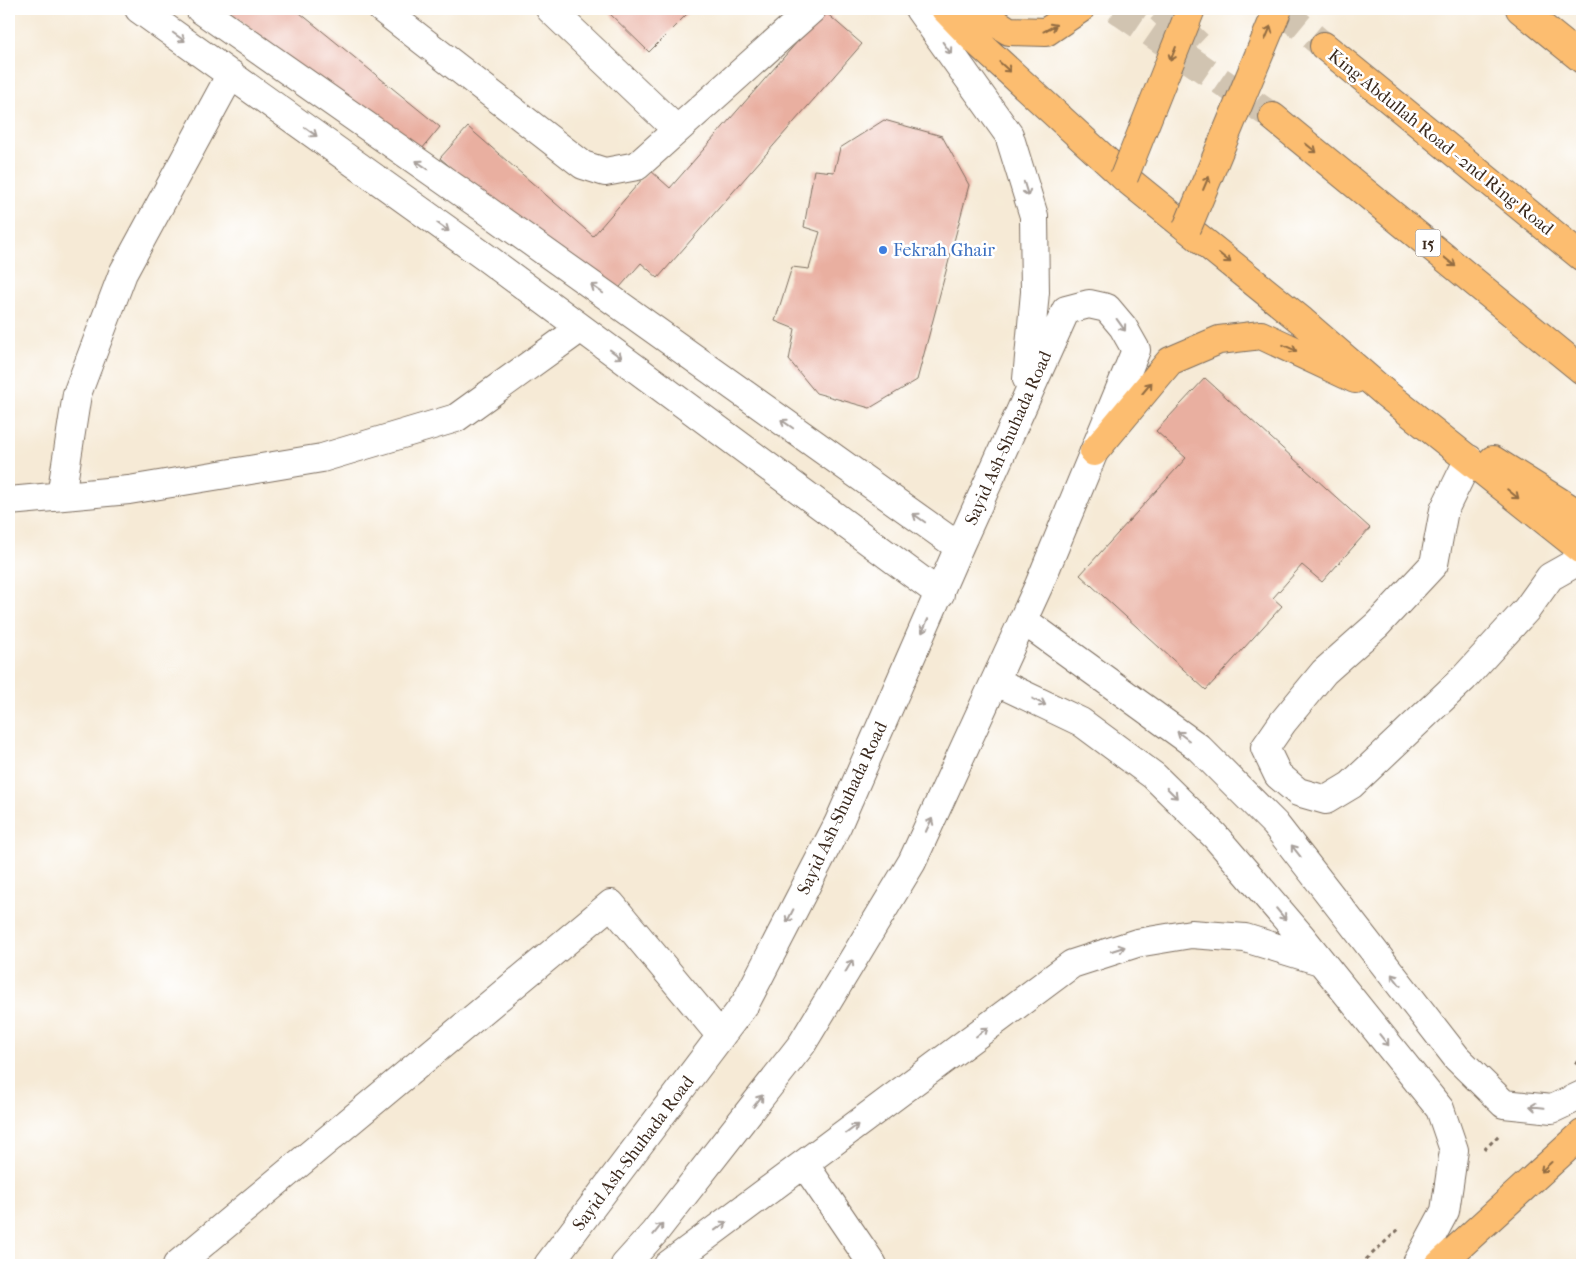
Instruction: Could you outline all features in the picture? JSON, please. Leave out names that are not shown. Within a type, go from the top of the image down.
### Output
[{"type":"main road","points":[[945,9],[974,39],[1124,176],[1302,321],[1386,393],[1582,550]]},
{"type":"main road","points":[[974,9],[1009,31],[1046,32],[1080,9]]},
{"type":"main road","points":[[1124,176],[1191,9]]},
{"type":"main road","points":[[1187,228],[1278,9]]},
{"type":"main road","points":[[1520,9],[1578,57]]},
{"type":"main road","name":"King Abdullah Road - 2nd Ring Road","points":[[1324,46],[1582,257]]},
{"type":"main road","name":"15","points":[[1273,117],[1582,370]]},
{"type":"main road","points":[[1094,452],[1170,361],[1219,340],[1261,335],[1386,393],[1582,516]]},
{"type":"main road","points":[[1439,1265],[1582,1134]]},
{"type":"street","points":[[139,9],[581,328],[940,594]]},
{"type":"street","points":[[200,9],[485,209],[959,547]]},
{"type":"street","points":[[382,9],[583,165],[604,172],[637,166],[812,9]]},
{"type":"street","points":[[550,9],[677,130]]},
{"type":"street","points":[[919,9],[1009,135],[1034,216],[1035,292],[1025,401]]},
{"type":"street","points":[[61,496],[77,394],[123,273],[231,74]]},
{"type":"street","name":"Sayid Ash-Shuhada Road","points":[[548,1265],[607,1190],[745,1004],[838,824],[959,547],[1066,310],[1089,304],[1107,308],[1123,327],[1136,350],[1094,452]]},
{"type":"street","points":[[9,501],[129,490],[322,458],[456,418],[581,328]]},
{"type":"street","points":[[626,1265],[654,1233],[802,1044],[912,862],[1023,620],[1094,452]]},
{"type":"street","points":[[1469,459],[1444,510],[1434,564],[1377,625],[1324,672],[1283,722],[1265,748],[1278,775],[1298,792],[1326,800],[1351,785],[1464,678],[1527,609],[1550,578],[1582,559]]},
{"type":"street","points":[[1023,620],[1198,747],[1276,824],[1457,1058],[1504,1104],[1552,1109],[1582,1095]]},
{"type":"street","points":[[995,681],[1081,722],[1154,776],[1215,836],[1320,961],[1440,1109],[1454,1150],[1445,1211],[1416,1265]]},
{"type":"street","points":[[177,1265],[611,904],[721,1036]]},
{"type":"street","points":[[668,1265],[1072,964],[1137,942],[1191,934],[1245,938],[1320,961]]},
{"type":"street","points":[[805,1164],[873,1265]]},
{"type":"building","points":[[226,9],[295,9],[440,127],[413,160]]},
{"type":"building","points":[[605,9],[692,9],[649,52]]},
{"type":"building","points":[[824,11],[862,44],[658,278],[641,263],[606,303],[440,158],[468,127],[593,236],[650,170],[670,188]]},
{"type":"building","name":"Fekrah Ghair","points":[[884,120],[942,136],[969,185],[917,380],[870,408],[816,393],[789,360],[795,329],[775,321],[792,267],[809,269],[820,232],[804,227],[814,170],[834,172],[840,148]]},
{"type":"building","points":[[1205,378],[1370,528],[1322,582],[1302,565],[1273,598],[1282,606],[1206,690],[1080,575],[1186,458],[1156,431]]},
{"type":"tunnel","points":[[1116,9],[1273,117]]},
{"type":"tunnel","points":[[1160,9],[1198,45]]},
{"type":"tunnel","points":[[1280,9],[1324,46]]},
{"type":"place","name":"Fekrah Ghair","points":[[883,250]]}]
